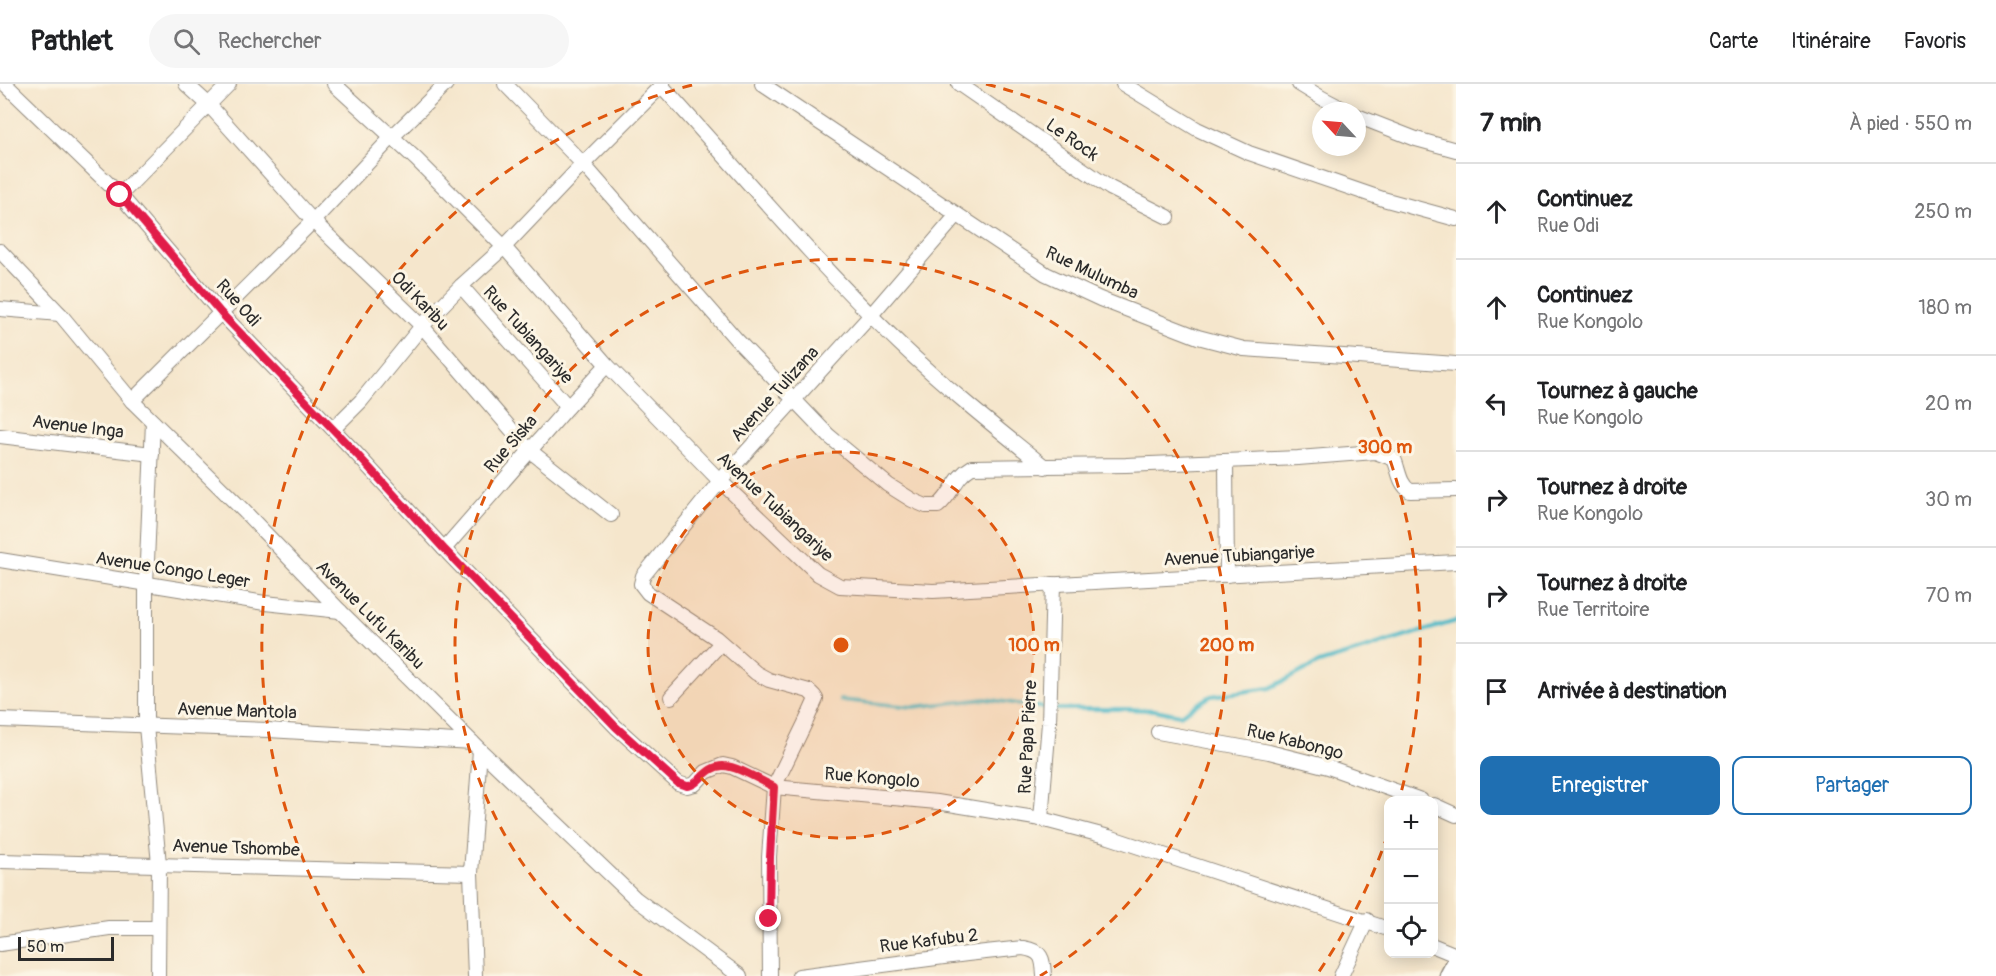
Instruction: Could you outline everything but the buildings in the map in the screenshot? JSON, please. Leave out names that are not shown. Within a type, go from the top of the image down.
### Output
[{"type":"street","name":"Rue Odi","points":[[5,84],[20,89],[120,195],[221,313],[444,549]]},
{"type":"street","name":"Odi Karibu","points":[[186,84],[209,105],[313,221],[422,326],[529,450],[611,515]]},
{"type":"street","points":[[120,195],[229,84]]},
{"type":"street","name":"Avenue Tubiangariye","points":[[334,84],[393,136],[504,247],[607,365],[720,481],[818,574],[840,586],[933,591],[1456,562]]},
{"type":"street","points":[[132,401],[313,221],[393,136],[446,84]]},
{"type":"street","points":[[505,84],[583,164],[736,339],[829,435],[888,485],[926,506],[938,506],[947,499],[958,477],[972,467],[1226,461],[1375,452],[1394,459],[1401,482],[1410,491],[1456,490]]},
{"type":"street","name":"Rue Mulumba","points":[[762,84],[1047,274],[1100,299],[1198,337],[1244,349],[1456,364]]},
{"type":"street","name":"Le Rock","points":[[959,84],[1110,188],[1168,218]]},
{"type":"street","points":[[1123,84],[1197,129],[1249,153],[1383,199],[1456,219]]},
{"type":"street","points":[[1299,84],[1330,102]]},
{"type":"street","points":[[333,429],[367,394],[422,326],[504,247],[662,85],[749,185],[871,315],[941,382],[1045,467]]},
{"type":"street","points":[[1366,120],[1416,139],[1456,150]]},
{"type":"street","name":"Avenue Tulizana","points":[[774,787],[816,699],[809,691],[768,680],[756,673],[722,643],[648,593],[641,584],[643,576],[720,481],[795,400],[957,216]]},
{"type":"street","name":"Avenue Lufu Karibu","points":[[0,251],[60,314],[132,401],[476,746],[636,899],[740,976]]},
{"type":"street","name":"Rue Tubiangariye","points":[[461,286],[568,407]]},
{"type":"street","points":[[0,309],[60,314]]},
{"type":"street","name":"Rue Siska","points":[[444,549],[529,450],[607,365]]},
{"type":"street","points":[[153,422],[146,584],[146,726],[159,864],[158,976]]},
{"type":"street","name":"Avenue Inga","points":[[0,436],[152,454]]},
{"type":"street","points":[[1226,461],[1227,575]]},
{"type":"street","name":"Rue Kongolo","points":[[444,549],[616,727],[678,783],[687,786],[695,784],[706,772],[723,765],[774,787],[937,802],[1041,819],[1109,837],[1384,926]]},
{"type":"street","name":"Avenue Congo Leger","points":[[0,560],[265,603],[340,611]]},
{"type":"street","name":"Rue Papa Pierre","points":[[1041,819],[1049,723],[1053,584]]},
{"type":"street","points":[[671,697],[722,643]]},
{"type":"street","name":"Avenue Mantola","points":[[0,720],[268,730],[476,746]]},
{"type":"street","name":"Rue Kabongo","points":[[1158,732],[1279,754],[1328,767],[1407,796]]},
{"type":"street","points":[[475,976],[471,873],[476,746]]},
{"type":"street","points":[[770,976],[770,857],[774,787]]},
{"type":"street","points":[[1438,808],[1456,815]]},
{"type":"street","name":"Avenue Tshombe","points":[[0,861],[471,873]]},
{"type":"street","points":[[1341,976],[1367,920]]},
{"type":"street","points":[[0,944],[109,928],[157,928]]},
{"type":"street","points":[[1438,947],[1456,954]]},
{"type":"street","name":"Rue Kafubu 2","points":[[800,976],[1023,948],[1031,949],[1042,958],[1044,976]]},
{"type":"street","points":[[1449,976],[1456,963]]},
{"type":"waterway","points":[[1053,709],[1155,710],[1180,715],[1211,696],[1270,688],[1319,663],[1456,621]]},
{"type":"waterway","points":[[840,700],[913,707],[986,699],[1045,708]]},
{"type":"route","points":[[120,195],[221,313],[616,727],[678,783],[687,786],[695,784],[706,772],[723,765],[774,787],[769,919]]}]
